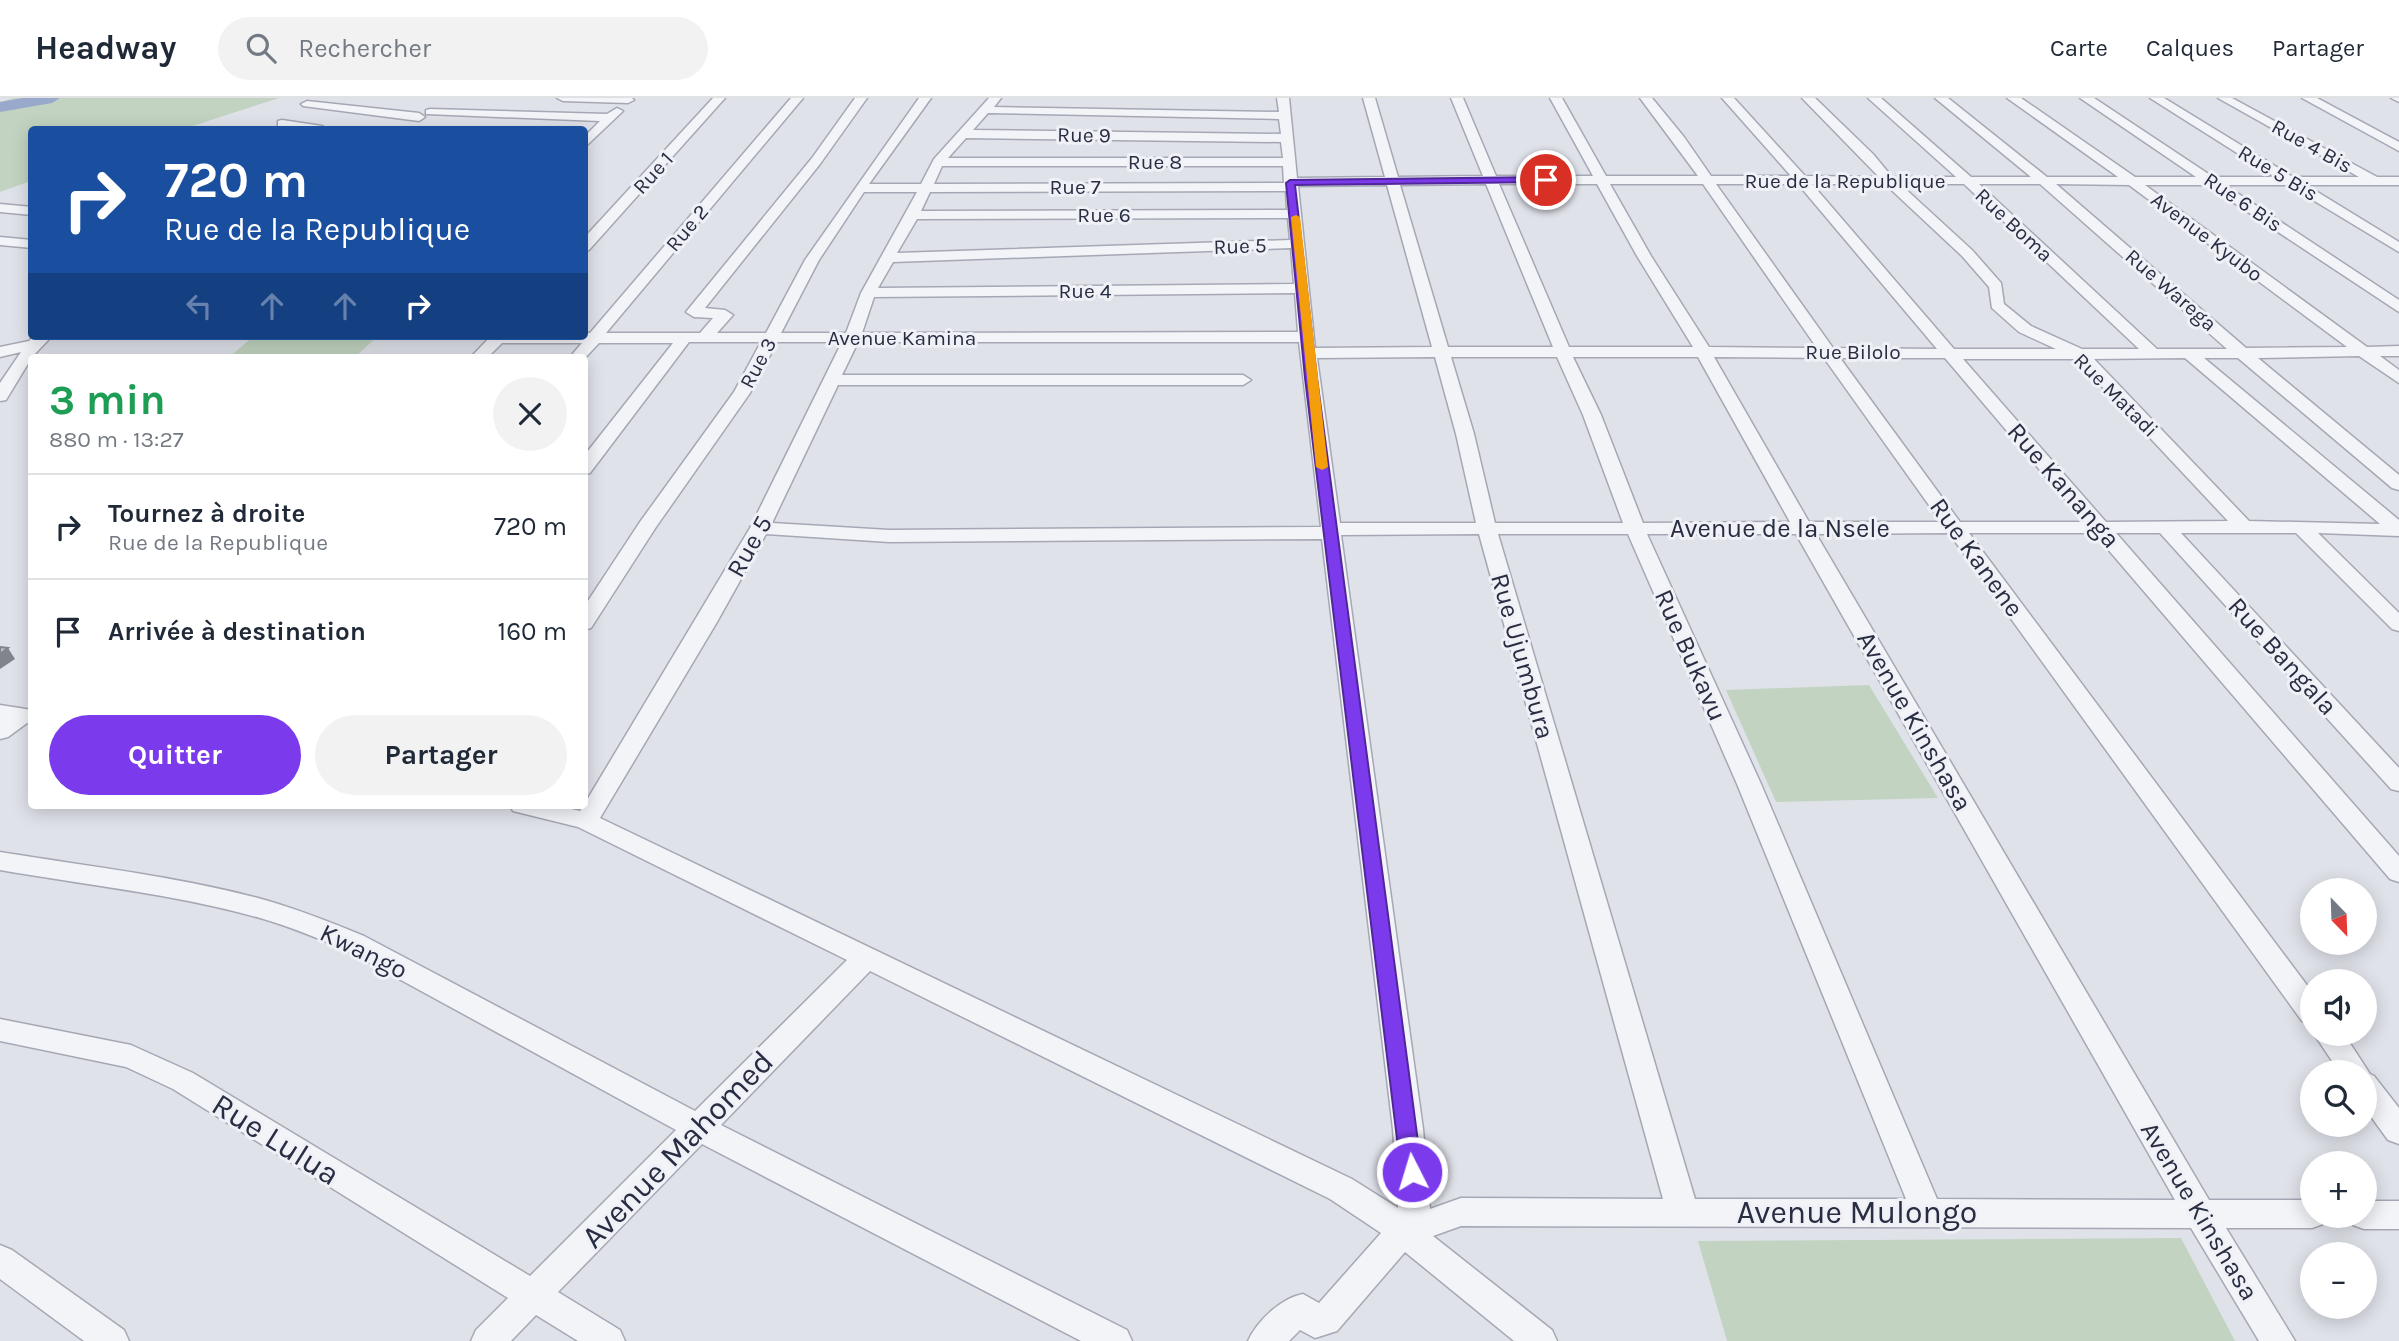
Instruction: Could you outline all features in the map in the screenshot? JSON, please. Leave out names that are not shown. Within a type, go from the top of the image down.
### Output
[{"type":"street","points":[[401,126],[457,98]]},
{"type":"street","points":[[563,98],[629,99]]},
{"type":"street","name":"Rue 1","points":[[588,243],[719,98]]},
{"type":"street","name":"Rue 2","points":[[580,354],[797,98]]},
{"type":"street","points":[[703,339],[725,315],[694,312],[816,161],[861,98]]},
{"type":"street","name":"Rue 3","points":[[588,618],[647,526],[742,393],[812,260],[925,98]]},
{"type":"street","name":"Rue Ujumbura","points":[[1369,98],[1465,434],[1487,529],[1683,1212]]},
{"type":"street","name":"Rue Bukavu","points":[[1457,98],[1563,352],[1597,426],[1635,528],[1749,784],[1927,1212]]},
{"type":"street","name":"Avenue Kinshasa","points":[[1556,98],[1644,256],[1703,351],[2200,1214],[2278,1341]]},
{"type":"street","name":"Rue Kanene","points":[[1646,98],[1680,140],[1955,528],[2300,997]]},
{"type":"street","name":"Rue Kananga","points":[[1728,98],[1838,221],[1865,256],[2399,873]]},
{"type":"street","name":"Rue Matadi","points":[[1808,98],[1870,157],[1889,181],[1967,253],[1996,286],[1997,305],[2018,325],[2080,354],[2245,528]]},
{"type":"street","name":"Rue Boma","points":[[1874,98],[1967,180],[2152,354]]},
{"type":"street","name":"Rue Warega","points":[[1941,98],[2043,180],[2243,354],[2399,484]]},
{"type":"street","name":"Avenue Kyubo","points":[[2013,98],[2132,181],[2399,378]]},
{"type":"street","name":"Rue 6 Bis","points":[[2086,98],[2399,307]]},
{"type":"street","name":"Rue 5 Bis","points":[[2156,98],[2399,248]]},
{"type":"street","name":"Rue 4 Bis","points":[[2224,98],[2399,195]]},
{"type":"street","points":[[2308,98],[2399,147]]},
{"type":"street","points":[[588,140],[629,99]]},
{"type":"street","points":[[307,104],[424,115],[609,118]]},
{"type":"street","points":[[991,104],[1285,117],[1307,345],[1408,1129],[1414,1210],[1413,1229],[1386,1250],[1325,1320],[1315,1322],[1303,1310],[1297,1311],[1265,1341]]},
{"type":"street","name":"Rue 5","points":[[586,821],[707,622],[760,528],[852,338],[868,293],[938,162],[991,104]]},
{"type":"street","name":"Rue 9","points":[[965,134],[1285,117]]},
{"type":"street","points":[[282,124],[295,126]]},
{"type":"street","name":"Rue 8","points":[[938,162],[1290,177]]},
{"type":"street","name":"Rue 7","points":[[860,188],[1290,177]]},
{"type":"street","name":"Rue de la Republique","points":[[1290,177],[1392,181],[2399,181]]},
{"type":"street","points":[[2,208],[28,211]]},
{"type":"street","name":"Rue 6","points":[[912,215],[1295,214]]},
{"type":"street","points":[[0,241],[28,244]]},
{"type":"street","name":"Rue 5","points":[[887,258],[1298,244]]},
{"type":"street","name":"Rue 4","points":[[868,293],[1303,288]]},
{"type":"street","name":"Avenue Kamina","points":[[588,339],[852,338],[1307,345]]},
{"type":"street","points":[[588,464],[684,339]]},
{"type":"street","points":[[0,352],[39,340]]},
{"type":"street","points":[[482,354],[496,340]]},
{"type":"street","name":"Rue Bilolo","points":[[1307,345],[1440,351],[1563,352],[2243,354],[2399,351]]},
{"type":"street","points":[[2189,354],[2399,530]]},
{"type":"street","points":[[0,396],[28,356]]},
{"type":"street","points":[[831,380],[1242,380]]},
{"type":"street","name":"Avenue de la Nsele","points":[[760,528],[889,536],[1802,527],[2301,527],[2399,530]]},
{"type":"street","points":[[2301,527],[2399,625]]},
{"type":"street","name":"Rue Bangala","points":[[2166,528],[2399,783]]},
{"type":"street","points":[[0,712],[27,716]]},
{"type":"street","points":[[0,732],[27,716]]},
{"type":"street","points":[[539,809],[586,821],[1341,1189],[1413,1229],[1540,1341]]},
{"type":"street","name":"Kwango","points":[[0,860],[245,904],[303,922],[355,943],[697,1127],[1115,1341]]},
{"type":"street","name":"Avenue Mahomed","points":[[488,1341],[866,958]]},
{"type":"street","name":"Rue Lulua","points":[[0,1030],[131,1057],[183,1082],[534,1295]]},
{"type":"street","points":[[2377,1101],[2399,1131]]},
{"type":"street","name":"Avenue Mulongo","points":[[1413,1229],[1461,1212],[2300,1214]]},
{"type":"street","points":[[2377,1215],[2399,1215]]},
{"type":"street","points":[[0,1260],[112,1341]]},
{"type":"street","points":[[534,1295],[608,1341]]},
{"type":"green space","points":[[14,98],[279,98],[192,126],[28,126],[28,182],[0,192],[0,102]]},
{"type":"green space","points":[[249,340],[374,340],[358,354],[233,354]]},
{"type":"green space","points":[[1869,685],[1938,798],[1776,802],[1726,690]]},
{"type":"green space","points":[[2181,1238],[2235,1341],[1727,1341],[1698,1241]]},
{"type":"waterway","points":[[0,107],[52,98]]},
{"type":"slow traffic","points":[[1296,217],[1308,353],[1322,467]]},
{"type":"route","points":[[1412,1172],[1311,378],[1290,183],[1546,180]]}]
